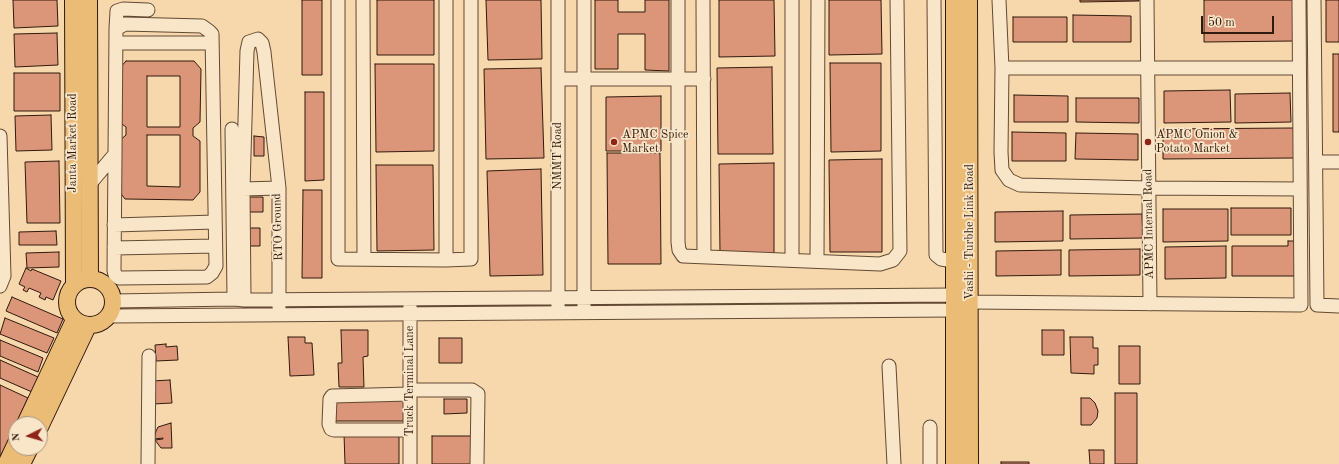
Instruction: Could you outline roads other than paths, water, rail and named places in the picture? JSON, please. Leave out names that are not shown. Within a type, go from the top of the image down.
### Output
[{"type":"main road","name":"Janta Market Road","points":[[73,0],[74,285]]},
{"type":"main road","name":"Janta Market Road","points":[[89,0],[90,279]]},
{"type":"main road","name":"Vashi - Turbhe Link Road","points":[[954,0],[954,464]]},
{"type":"main road","name":"Vashi - Turbhe Link Road","points":[[969,0],[970,464]]},
{"type":"main road","points":[[90,279],[101,282],[106,286],[112,295],[111,309],[103,322],[96,325],[81,323],[69,314],[67,299],[69,291],[74,285],[90,279]]},
{"type":"main road","points":[[29,416],[81,323]]},
{"type":"main road","points":[[44,416],[81,323]]},
{"type":"street","points":[[338,0],[338,259],[364,260],[471,260],[471,0]]},
{"type":"street","points":[[363,0],[364,260]]},
{"type":"street","points":[[446,0],[446,260]]},
{"type":"street","name":"NMMT Road","points":[[558,0],[558,313]]},
{"type":"street","points":[[584,0],[584,312]]},
{"type":"street","points":[[678,0],[678,242],[679,250],[683,256],[880,264],[893,260],[900,251],[897,0]]},
{"type":"street","points":[[704,0],[704,257]]},
{"type":"street","points":[[792,0],[792,260]]},
{"type":"street","points":[[817,262],[818,0]]},
{"type":"street","points":[[934,0],[936,254],[941,259],[954,261]]},
{"type":"street","points":[[999,0],[1002,68],[1001,152],[1002,170],[1009,180],[1020,185],[1300,189]]},
{"type":"street","name":"APMC Internal Road","points":[[1147,0],[1150,304]]},
{"type":"street","points":[[111,309],[239,299],[584,298],[1301,305],[1299,0]]},
{"type":"street","points":[[1314,0],[1317,306],[1339,306]]},
{"type":"street","points":[[116,30],[125,24],[202,26],[212,34],[216,266],[212,273],[207,277],[119,278],[115,274],[114,270],[116,30],[117,11],[123,9],[148,10]]},
{"type":"street","points":[[239,299],[247,51],[249,42],[258,39],[262,43],[264,52],[279,188]]},
{"type":"street","points":[[116,43],[212,43]]},
{"type":"street","points":[[1002,68],[1299,68]]},
{"type":"street","points":[[558,80],[704,78]]},
{"type":"street","points":[[232,129],[239,299]]},
{"type":"street","points":[[0,136],[1,279]]},
{"type":"street","points":[[89,184],[115,154]]},
{"type":"street","points":[[1316,162],[1339,162]]},
{"type":"street","name":"RTO Ground","points":[[243,189],[279,188],[280,315]]},
{"type":"street","points":[[114,224],[215,222]]},
{"type":"street","points":[[114,248],[215,246]]},
{"type":"street","name":"Truck Terminal Lane","points":[[410,299],[410,464]]},
{"type":"street","points":[[111,309],[280,315],[558,313],[954,302]]},
{"type":"street","points":[[148,464],[149,356]]},
{"type":"street","points":[[889,366],[894,464]]},
{"type":"street","points":[[410,430],[334,430],[329,424],[330,399],[332,396],[472,390],[478,394],[477,464]]},
{"type":"street","points":[[930,427],[930,464]]},
{"type":"place","name":"APMC Spice Market","points":[[614,142]]},
{"type":"place","name":"APMC Onion & Potato Market","points":[[1148,142]]}]
